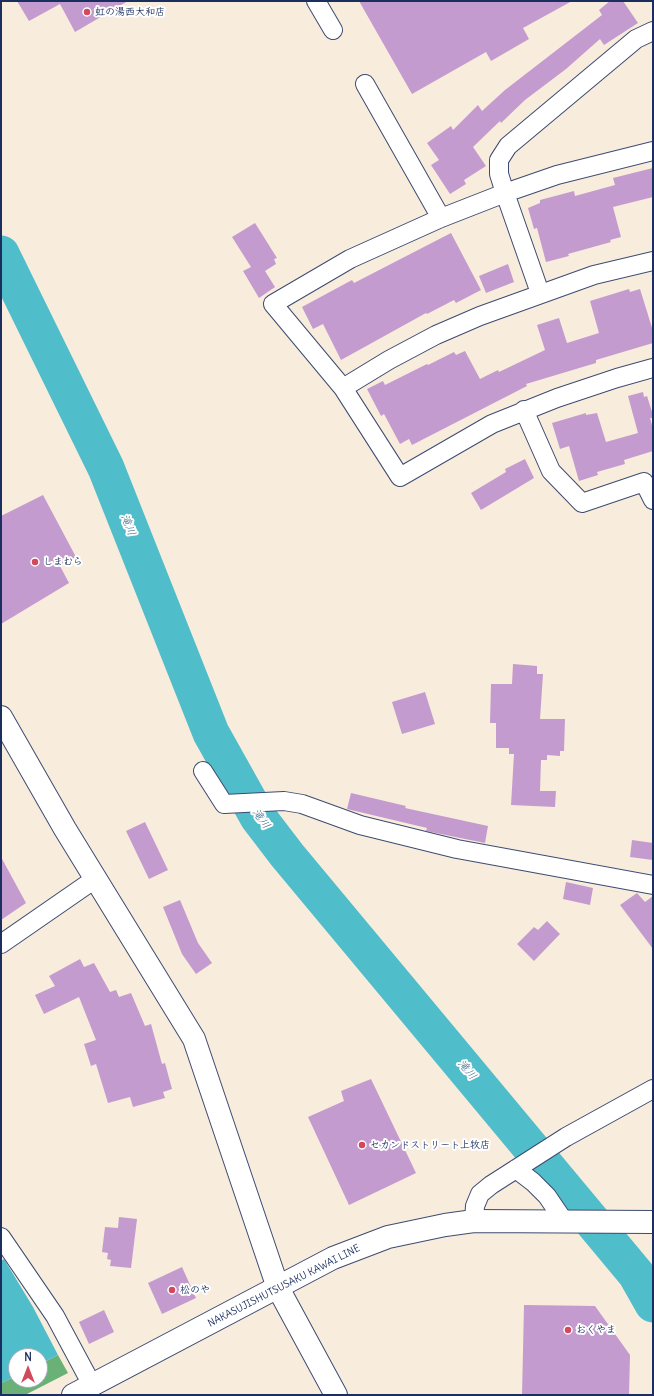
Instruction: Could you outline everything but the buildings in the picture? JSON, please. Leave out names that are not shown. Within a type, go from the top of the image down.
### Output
[{"type":"street","points":[[316,1],[333,30]]},
{"type":"street","points":[[540,293],[499,174],[499,160],[508,146],[636,39],[653,31]]},
{"type":"street","points":[[365,84],[441,218]]},
{"type":"street","points":[[653,151],[557,175],[441,218],[350,259],[273,304],[343,388],[400,477],[485,428],[524,410],[617,378],[653,368]]},
{"type":"street","points":[[343,388],[389,360],[436,335],[540,293],[594,275],[653,261]]},
{"type":"street","points":[[524,410],[550,471],[582,503],[644,482],[653,500]]},
{"type":"street","points":[[1,717],[95,879],[194,1039],[278,1288],[336,1395]]},
{"type":"street","points":[[203,772],[224,804],[284,801],[308,806],[360,825],[457,849],[653,884]]},
{"type":"street","points":[[1,944],[95,879]]},
{"type":"street","points":[[474,1221],[475,1206],[480,1194],[491,1185],[566,1137],[653,1089]]},
{"type":"street","points":[[516,1169],[533,1182],[546,1196],[564,1221]]},
{"type":"street","name":"NAKASUJISHUTSUSAKU KAWAI LINE","points":[[83,1390],[334,1258],[388,1237],[445,1225],[474,1221],[643,1222]]},
{"type":"street","points":[[1,1237],[55,1316],[83,1390]]},
{"type":"green space","points":[[58,1355],[68,1373],[48,1383],[48,1360]]},
{"type":"green space","points":[[8,1380],[8,1388],[39,1388],[25,1395],[1,1395],[1,1383]]},
{"type":"water","points":[[4,1259],[33,1307],[58,1355],[48,1360],[48,1348],[8,1348],[8,1380],[1,1383],[1,1261]]},
{"type":"waterway","name":"滝川","points":[[1,254],[106,468],[211,733],[258,817],[287,855],[636,1274],[653,1304]]},
{"type":"place","name":"虹の湯西大和店","points":[[87,12]]},
{"type":"place","name":"しまむら","points":[[35,562]]},
{"type":"place","name":"セカンドストリート上牧店","points":[[362,1145]]},
{"type":"place","name":"松のや","points":[[172,1290]]},
{"type":"place","name":"おくやま","points":[[568,1330]]}]
